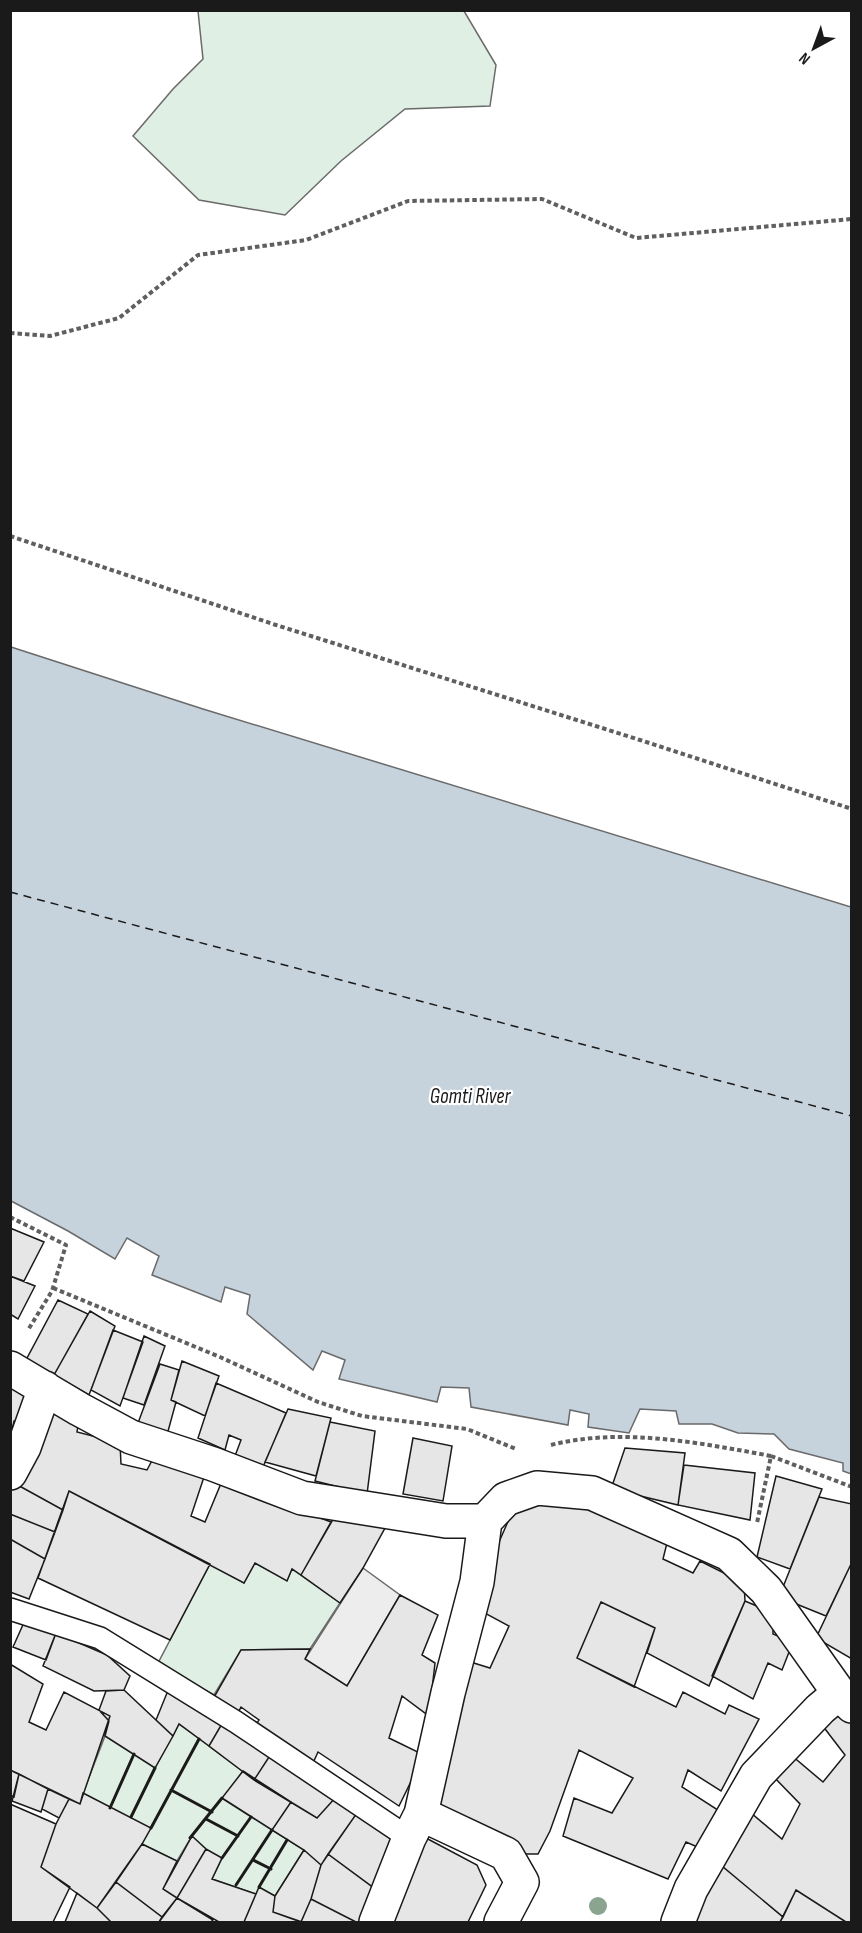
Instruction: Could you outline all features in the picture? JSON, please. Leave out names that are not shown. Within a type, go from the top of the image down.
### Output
[{"type":"street","points":[[10,1368],[79,1410],[131,1437],[213,1464],[302,1498],[446,1521],[485,1521]]},
{"type":"street","points":[[10,1473],[24,1447],[45,1389]]},
{"type":"street","points":[[376,1923],[415,1826],[477,1582],[485,1521],[534,1475],[592,1493],[729,1554],[766,1590],[845,1700],[820,1710],[756,1776],[691,1889],[678,1923]]},
{"type":"street","points":[[415,1826],[506,1854],[522,1882],[501,1923]]},
{"type":"lane","points":[[10,1609],[100,1638],[236,1722],[415,1826]]},
{"type":"path","points":[[10,333],[50,336],[119,318],[198,255],[306,240],[408,201],[542,199],[636,238],[852,219]]},
{"type":"path","points":[[10,536],[276,626],[852,809]]},
{"type":"path","points":[[10,1217],[66,1245],[53,1288],[22,1338]]},
{"type":"path","points":[[53,1288],[220,1357],[318,1402],[362,1416],[467,1429],[527,1454],[534,1475]]},
{"type":"path","points":[[534,1475],[545,1446],[601,1437],[642,1438],[718,1446],[771,1456],[852,1487]]},
{"type":"path","points":[[747,1571],[771,1456]]},
{"type":"green space","points":[[198,11],[464,11],[496,65],[490,106],[405,109],[341,161],[285,215],[199,200],[133,136],[173,89],[203,59]]},
{"type":"green space","points":[[255,1563],[287,1580],[292,1569],[340,1603],[310,1649],[241,1650],[214,1695],[157,1665],[210,1564],[244,1583]]},
{"type":"green space","points":[[179,1724],[243,1771],[223,1799],[304,1850],[275,1896],[259,1888],[256,1894],[212,1879],[222,1858],[189,1841],[177,1861],[142,1844],[83,1793],[105,1736],[155,1768]]},
{"type":"shaded area","points":[[363,1568],[400,1595],[347,1686],[305,1659]]},
{"type":"water","name":"Gomti River","points":[[11,647],[203,709],[851,907],[851,1474],[843,1471],[843,1463],[789,1449],[774,1434],[738,1433],[712,1424],[679,1424],[676,1411],[640,1409],[629,1433],[588,1427],[589,1414],[570,1410],[568,1425],[471,1407],[469,1388],[441,1387],[437,1402],[339,1379],[345,1360],[322,1351],[313,1370],[247,1314],[250,1295],[225,1287],[221,1302],[152,1275],[159,1256],[127,1238],[115,1259],[11,1201]]},
{"type":"building","points":[[10,1228],[44,1242],[24,1281],[10,1276]]},
{"type":"building","points":[[10,1276],[35,1286],[18,1319],[10,1314]]},
{"type":"building","points":[[58,1300],[88,1314],[54,1375],[26,1360]]},
{"type":"building","points":[[90,1311],[115,1326],[89,1395],[54,1375]]},
{"type":"building","points":[[113,1330],[143,1342],[120,1406],[91,1390]]},
{"type":"building","points":[[144,1336],[165,1346],[144,1405],[123,1398]]},
{"type":"building","points":[[182,1361],[219,1376],[205,1416],[171,1400]]},
{"type":"building","points":[[160,1364],[179,1370],[171,1400],[176,1402],[167,1435],[138,1423]]},
{"type":"building","points":[[10,1379],[30,1386],[26,1421],[14,1421],[11,1434],[19,1441],[10,1455]]},
{"type":"building","points":[[216,1383],[286,1413],[263,1467],[235,1456],[241,1440],[229,1435],[225,1450],[198,1438]]},
{"type":"building","points":[[49,1401],[79,1420],[77,1432],[120,1443],[121,1464],[147,1470],[156,1453],[206,1471],[191,1516],[205,1522],[222,1481],[331,1522],[301,1575],[292,1569],[287,1581],[255,1563],[244,1583],[69,1491],[63,1510],[14,1483]]},
{"type":"building","points":[[288,1409],[331,1418],[316,1476],[265,1462]]},
{"type":"building","points":[[330,1422],[375,1431],[367,1494],[315,1481]]},
{"type":"building","points":[[413,1438],[452,1446],[443,1501],[403,1494]]},
{"type":"building","points":[[625,1448],[685,1453],[678,1505],[611,1489]]},
{"type":"building","points":[[684,1465],[755,1473],[750,1520],[678,1505]]},
{"type":"building","points":[[776,1476],[822,1489],[790,1569],[757,1557]]},
{"type":"building","points":[[14,1483],[63,1510],[55,1532],[10,1514],[10,1493]]},
{"type":"building","points":[[69,1491],[210,1564],[170,1640],[38,1578]]},
{"type":"building","points":[[547,1496],[605,1512],[667,1543],[663,1559],[693,1573],[700,1561],[744,1583],[745,1601],[709,1686],[647,1653],[655,1628],[601,1602],[577,1658],[676,1707],[683,1692],[725,1714],[729,1705],[759,1719],[721,1791],[688,1770],[682,1787],[721,1812],[702,1849],[686,1842],[668,1879],[563,1836],[574,1798],[612,1813],[633,1778],[579,1750],[550,1831],[538,1854],[515,1854],[436,1808],[464,1660],[490,1668],[509,1626],[479,1610],[499,1542],[517,1501],[544,1505]]},
{"type":"building","points":[[819,1497],[852,1504],[852,1562],[826,1616],[779,1597]]},
{"type":"building","points":[[339,1509],[385,1528],[340,1603],[301,1575]]},
{"type":"building","points":[[10,1514],[55,1532],[45,1559],[10,1539]]},
{"type":"building","points":[[10,1539],[45,1559],[29,1599],[10,1592]]},
{"type":"building","points":[[852,1562],[852,1659],[816,1638]]},
{"type":"building","points":[[400,1595],[438,1615],[422,1655],[435,1663],[429,1716],[402,1696],[389,1738],[424,1755],[399,1806],[318,1752],[313,1763],[255,1726],[259,1720],[241,1707],[237,1715],[212,1701],[241,1650],[310,1649],[305,1659],[347,1686]]},
{"type":"building","points":[[745,1601],[773,1613],[773,1634],[793,1642],[782,1670],[768,1663],[753,1699],[712,1676]]},
{"type":"building","points":[[601,1602],[655,1628],[634,1687],[577,1658]]},
{"type":"building","points":[[26,1618],[56,1633],[46,1660],[13,1647]]},
{"type":"building","points":[[56,1633],[107,1655],[130,1676],[124,1690],[94,1691],[43,1666]]},
{"type":"building","points":[[10,1664],[43,1684],[29,1722],[46,1730],[64,1692],[110,1716],[80,1804],[10,1770]]},
{"type":"building","points":[[169,1688],[223,1722],[209,1746],[179,1724],[173,1736],[156,1720]]},
{"type":"building","points":[[124,1690],[173,1736],[155,1768],[105,1736],[109,1721],[99,1710],[106,1691]]},
{"type":"building","points":[[840,1702],[852,1715],[852,1922],[846,1922],[796,1890],[783,1917],[722,1866],[751,1813],[782,1839],[800,1804],[771,1774],[791,1755],[823,1782],[845,1755],[819,1721]]},
{"type":"building","points":[[223,1722],[271,1754],[254,1780],[209,1746]]},
{"type":"building","points":[[271,1754],[336,1797],[317,1818],[254,1780]]},
{"type":"building","points":[[10,1770],[19,1774],[14,1797],[10,1795]]},
{"type":"building","points":[[243,1771],[291,1802],[272,1830],[222,1798]]},
{"type":"building","points":[[19,1774],[48,1789],[41,1812],[12,1801]]},
{"type":"building","points":[[48,1789],[69,1799],[59,1818],[42,1809]]},
{"type":"building","points":[[83,1793],[151,1828],[97,1908],[41,1867],[56,1824],[69,1799],[80,1804]]},
{"type":"building","points":[[336,1797],[357,1813],[321,1865],[304,1850],[272,1830],[291,1802],[317,1818]]},
{"type":"building","points":[[10,1804],[56,1824],[41,1867],[70,1887],[53,1922],[10,1922]]},
{"type":"building","points":[[357,1813],[399,1841],[378,1891],[328,1854]]},
{"type":"building","points":[[192,1836],[206,1849],[177,1898],[163,1889]]},
{"type":"building","points":[[426,1838],[477,1865],[486,1885],[468,1922],[388,1922]]},
{"type":"building","points":[[142,1844],[177,1861],[163,1889],[177,1898],[162,1917],[116,1882]]},
{"type":"building","points":[[206,1849],[222,1858],[212,1879],[256,1894],[244,1922],[219,1922],[177,1898]]},
{"type":"building","points":[[304,1850],[321,1865],[311,1899],[301,1922],[273,1912],[275,1896]]},
{"type":"building","points":[[328,1854],[378,1891],[361,1922],[356,1922],[311,1899],[321,1865]]},
{"type":"building","points":[[722,1866],[783,1917],[780,1922],[685,1922]]},
{"type":"building","points":[[116,1882],[162,1917],[159,1922],[111,1922],[97,1908]]},
{"type":"building","points":[[259,1887],[275,1896],[273,1912],[302,1922],[244,1922]]},
{"type":"building","points":[[796,1890],[846,1922],[780,1922]]},
{"type":"building","points":[[77,1893],[97,1908],[111,1922],[65,1922]]},
{"type":"building","points":[[177,1898],[213,1920],[211,1922],[159,1922]]},
{"type":"building","points":[[311,1899],[356,1922],[301,1922]]},
{"type":"ferry route","points":[[10,892],[852,1116]]},
{"type":"wall","points":[[151,1828],[199,1739]]},
{"type":"wall","points":[[110,1808],[134,1754]]},
{"type":"wall","points":[[131,1817],[155,1768]]},
{"type":"wall","points":[[171,1790],[212,1812]]},
{"type":"wall","points":[[190,1838],[222,1798]]},
{"type":"wall","points":[[222,1858],[251,1817]]},
{"type":"wall","points":[[206,1819],[238,1836]]},
{"type":"wall","points":[[236,1885],[272,1830]]},
{"type":"wall","points":[[259,1887],[287,1840]]},
{"type":"wall","points":[[253,1860],[271,1869]]}]
